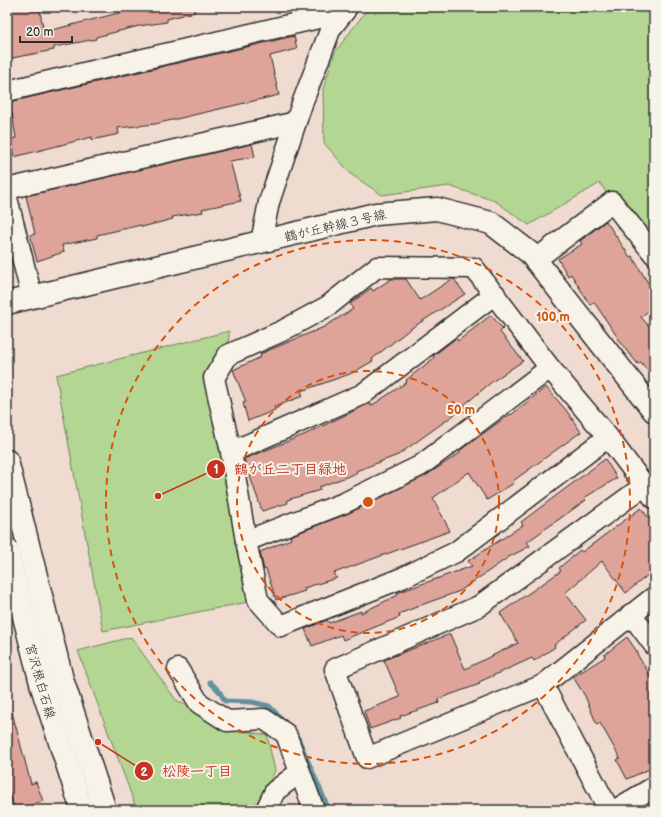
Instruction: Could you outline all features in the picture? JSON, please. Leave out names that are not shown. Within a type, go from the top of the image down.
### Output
[{"type":"street","points":[[7,90],[346,9]]},
{"type":"street","points":[[261,242],[269,202],[296,122],[331,28],[346,9]]},
{"type":"street","points":[[7,189],[296,122]]},
{"type":"street","points":[[7,198],[32,297]]},
{"type":"street","points":[[535,260],[612,202],[652,249]]},
{"type":"street","name":"鶴が丘幹線３号線","points":[[7,303],[376,214],[437,209],[491,223],[530,253],[654,411]]},
{"type":"street","points":[[608,437],[456,552],[402,578],[281,626],[258,600],[246,541],[231,452],[214,378],[228,355],[282,331],[328,306],[377,267],[474,268],[550,368],[608,437],[649,492],[479,606],[335,669],[367,758],[543,685],[654,597]]},
{"type":"street","points":[[231,452],[363,394],[495,294]]},
{"type":"street","points":[[246,541],[344,503],[420,466],[550,368]]},
{"type":"street","points":[[7,460],[62,679],[105,810]]},
{"type":"street","name":"宮沢根白石線","points":[[7,550],[42,687],[82,810]]},
{"type":"street","points":[[631,614],[654,645]]},
{"type":"street","points":[[178,669],[199,703],[227,721],[264,719],[286,734],[314,810]]},
{"type":"street","points":[[543,685],[609,810]]},
{"type":"street","points":[[266,810],[275,791],[300,772]]},
{"type":"street","points":[[614,810],[654,787]]},
{"type":"green space","points":[[369,7],[654,7],[654,244],[612,202],[600,183],[529,225],[495,201],[449,186],[382,195],[352,175],[324,143],[323,89],[335,52]]},
{"type":"green space","points":[[229,331],[228,355],[214,378],[258,600],[103,631],[56,375]]},
{"type":"green space","points":[[131,637],[176,700],[218,722],[237,730],[267,735],[275,771],[255,810],[137,810],[78,651]]},
{"type":"building","points":[[7,7],[39,7],[44,32],[142,7],[194,7],[195,12],[167,19],[167,22],[139,26],[96,37],[96,39],[54,47],[54,50],[7,59]]},
{"type":"building","points":[[294,36],[297,49],[270,56],[279,95],[155,124],[118,128],[119,134],[92,140],[92,137],[14,157],[10,139],[16,138],[10,102]]},
{"type":"building","points":[[252,144],[255,157],[230,161],[241,201],[202,209],[203,212],[172,217],[173,219],[142,227],[141,225],[97,235],[97,238],[62,245],[64,252],[37,261],[30,235],[35,234],[26,196]]},
{"type":"building","points":[[606,221],[630,257],[632,256],[648,283],[654,279],[654,306],[641,317],[654,332],[654,380],[641,362],[638,364],[626,350],[594,302],[590,305],[571,274],[568,276],[558,259],[582,244],[580,241]]},
{"type":"building","points":[[391,279],[406,279],[420,300],[452,279],[454,279],[465,294],[410,329],[372,359],[373,361],[350,374],[301,391],[303,396],[274,407],[275,410],[248,421],[243,403],[246,402],[233,370],[261,357],[260,354],[324,327],[353,309],[350,304],[371,288],[373,291]]},
{"type":"building","points":[[491,315],[503,329],[500,332],[523,361],[493,381],[464,405],[465,407],[398,455],[356,471],[357,473],[319,487],[320,490],[287,500],[288,503],[262,511],[244,459],[306,434],[370,403],[371,406],[407,382],[406,380],[456,338],[458,341]]},
{"type":"building","points":[[546,387],[566,410],[581,432],[513,481],[514,483],[487,500],[469,472],[433,498],[450,531],[334,573],[337,578],[304,588],[305,591],[276,600],[266,569],[264,570],[260,552],[291,539],[290,536],[349,513],[425,476],[460,453],[459,451],[510,414],[511,415]]},
{"type":"building","points":[[605,459],[617,478],[584,498],[586,500],[527,542],[530,546],[509,557],[460,591],[399,614],[400,617],[343,640],[341,635],[312,646],[305,629],[327,620],[329,623],[361,611],[361,613],[398,595],[397,593],[472,566],[468,561],[523,525],[521,522]]},
{"type":"building","points":[[641,508],[654,525],[654,570],[626,593],[602,561],[565,593],[586,620],[554,645],[555,647],[534,661],[532,658],[479,682],[480,684],[438,699],[439,703],[400,716],[401,718],[370,729],[364,711],[400,697],[384,660],[450,634],[465,669],[518,643],[500,613],[561,571],[559,568],[580,550],[582,552]]},
{"type":"building","points":[[627,637],[638,653],[637,654],[654,682],[654,767],[627,779],[617,760],[620,758],[600,723],[597,725],[585,696],[573,677],[605,657],[604,655]]},
{"type":"building","points":[[7,712],[12,712],[31,784],[36,782],[43,801],[17,810],[15,810],[7,786]]},
{"type":"waterway","points":[[210,682],[219,691],[225,701],[252,702],[269,706],[287,724]]},
{"type":"waterway","points":[[298,738],[329,810]]},
{"type":"place","name":"鶴が丘二丁目緑地","points":[[158,496]]},
{"type":"place","name":"松陵一丁目","points":[[98,742]]}]
